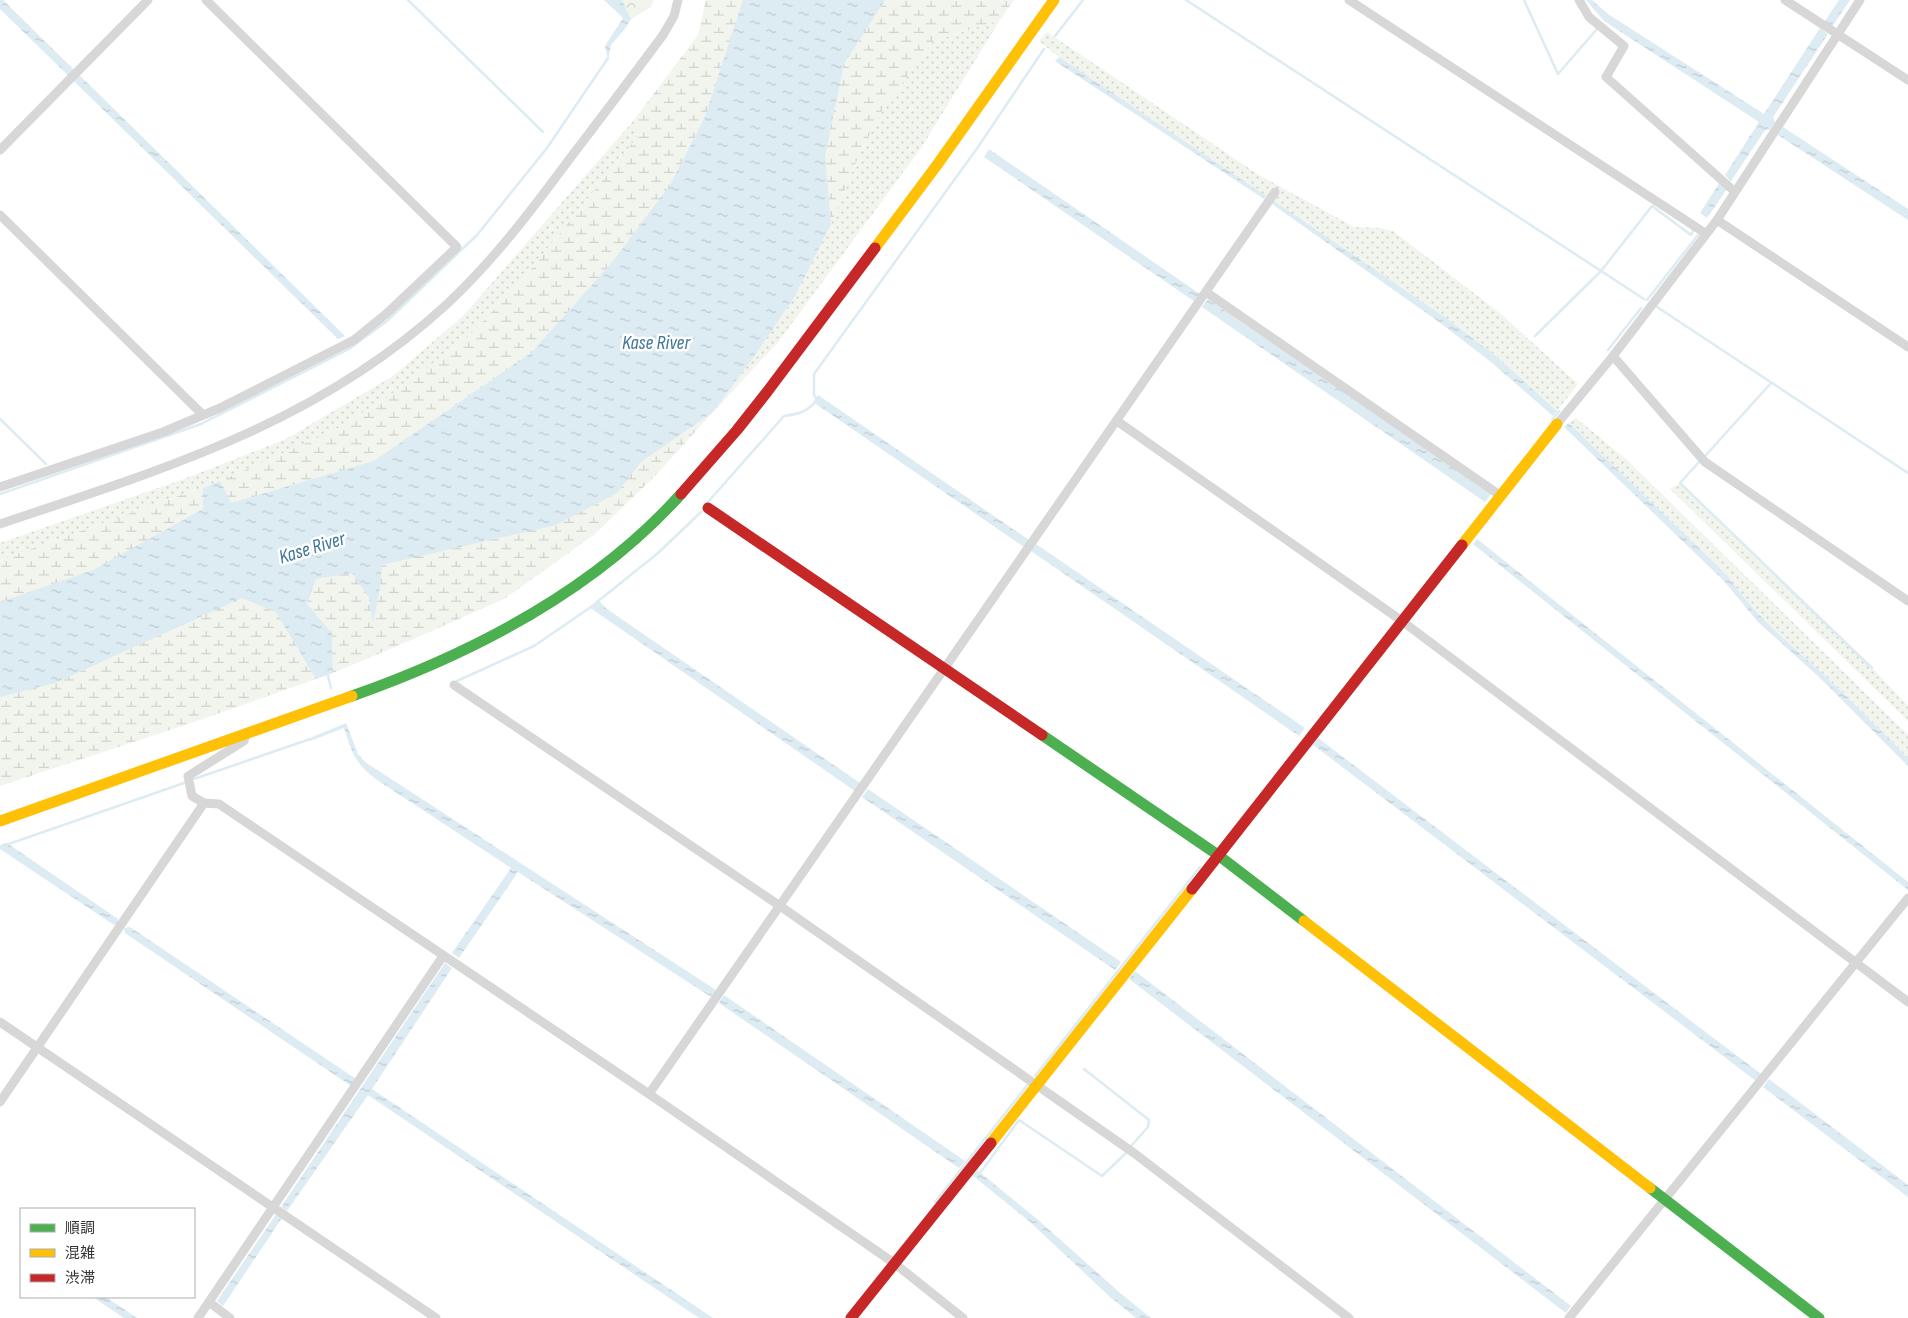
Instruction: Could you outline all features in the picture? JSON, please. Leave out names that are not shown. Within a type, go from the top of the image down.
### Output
[{"type":"street","points":[[0,150],[148,0]]},
{"type":"street","points":[[0,487],[163,432],[220,408],[354,340],[386,314],[456,247],[206,0]]},
{"type":"street","points":[[0,524],[171,466],[264,426],[315,400],[346,381],[411,335],[478,272],[528,215],[663,35],[674,16],[678,0]]},
{"type":"street","points":[[0,821],[246,732],[361,693],[434,664],[502,632],[541,609],[616,556],[651,525],[710,462],[801,349],[937,165],[1054,0]]},
{"type":"street","points":[[1349,0],[1705,233]]},
{"type":"street","points":[[1579,0],[1590,17],[1624,46],[1606,77],[1734,191]]},
{"type":"street","points":[[1784,0],[1908,80]]},
{"type":"street","points":[[851,1318],[1038,1085],[1557,424],[1613,356],[1716,220],[1860,0]]},
{"type":"street","points":[[649,1094],[1275,192]]},
{"type":"street","points":[[0,215],[202,414]]},
{"type":"street","points":[[1716,220],[1908,348]]},
{"type":"street","points":[[1206,292],[1501,496]]},
{"type":"street","points":[[1613,356],[1705,462],[1908,601]]},
{"type":"street","points":[[1117,422],[1402,621],[1908,1002]]},
{"type":"street","points":[[708,508],[1218,855],[1819,1318]]},
{"type":"street","points":[[454,684],[780,906],[1038,1085],[1159,1171],[1349,1318]]},
{"type":"street","points":[[246,732],[244,741],[188,776],[192,796],[204,803],[219,804],[649,1094],[894,1263],[963,1318]]},
{"type":"street","points":[[0,1102],[204,803]]},
{"type":"street","points":[[1569,1318],[1908,898]]},
{"type":"street","points":[[198,1318],[443,956]]},
{"type":"street","points":[[0,1022],[436,1318]]},
{"type":"street","points":[[209,1302],[230,1318]]},
{"type":"green space","points":[[622,0],[653,0],[651,7],[631,19]]},
{"type":"green space","points":[[706,0],[762,0],[638,367],[211,522],[0,616],[0,560],[220,481],[333,431],[385,399],[468,337],[523,279],[639,135],[634,120],[698,35]]},
{"type":"green space","name":"Kase River","points":[[839,0],[1014,0],[1000,20],[933,41],[881,112],[857,160],[831,224],[795,296],[713,412],[658,473],[595,534],[504,599],[333,673],[332,633],[307,604],[304,572],[374,557]]},
{"type":"green space","points":[[1000,20],[921,148],[779,341],[713,412],[795,296],[831,224],[857,160],[881,112],[933,41]]},
{"type":"green space","points":[[1047,32],[1259,175],[1354,227],[1380,228],[1393,231],[1501,314],[1578,384],[1557,411],[1495,355],[1443,316],[1059,57],[1039,41]]},
{"type":"green space","points":[[634,120],[639,135],[523,279],[468,337],[385,399],[333,431],[220,481],[0,560],[0,543],[184,479],[286,439],[393,376],[463,316]]},
{"type":"green space","points":[[1576,418],[1626,459],[1908,735],[1908,758],[1834,684],[1784,639],[1748,603],[1727,575],[1569,423]]},
{"type":"green space","points":[[1680,483],[1872,668],[1908,706],[1908,721],[1670,489]]},
{"type":"green space","points":[[253,585],[277,602],[312,660],[316,679],[194,722],[0,786],[0,688]]},
{"type":"water","points":[[0,0],[3,0],[345,336],[338,339],[0,9]]},
{"type":"water","points":[[604,0],[622,0],[631,19],[611,45],[608,60],[605,46],[623,18]]},
{"type":"water","name":"Kase River","points":[[743,0],[885,0],[844,64],[825,156],[831,224],[795,296],[713,412],[641,462],[617,493],[556,525],[382,565],[373,623],[369,598],[352,573],[316,579],[307,604],[332,633],[333,673],[316,679],[276,612],[242,598],[55,683],[0,697],[0,602],[93,570],[203,509],[203,488],[220,481],[231,503],[374,461],[531,353],[614,260],[670,185],[705,117]]},
{"type":"water","points":[[1586,0],[1592,0],[1608,14],[1764,114],[1820,28],[1828,34],[1773,117],[1775,122],[1770,130],[1765,130],[1731,181],[1725,175],[1759,122],[1604,21]]},
{"type":"water","points":[[1839,0],[1850,0],[1832,27],[1825,21]]},
{"type":"water","points":[[1059,57],[1266,196],[1264,199],[1055,61]]},
{"type":"water","points":[[1783,127],[1908,209],[1908,220],[1778,135]]},
{"type":"water","points":[[989,149],[1200,294],[1195,302],[984,157]]},
{"type":"water","points":[[1720,182],[1727,189],[1707,218],[1700,213]]},
{"type":"water","points":[[1274,201],[1443,316],[1495,355],[1557,411],[1553,416],[1491,362],[1439,322],[1272,204]]},
{"type":"water","points":[[1208,299],[1491,494],[1485,502],[1202,307]]},
{"type":"water","points":[[818,395],[1029,540],[1024,547],[813,402]]},
{"type":"water","points":[[1569,423],[1727,575],[1760,616],[1843,693],[1908,758],[1908,766],[1820,678],[1758,622],[1724,581],[1564,427]]},
{"type":"water","points":[[1477,539],[1908,882],[1908,890],[1473,544]]},
{"type":"water","points":[[1036,544],[1305,728],[1299,736],[1031,551]]},
{"type":"water","points":[[598,600],[607,609],[860,783],[855,791],[589,607]]},
{"type":"water","points":[[346,723],[358,754],[365,762],[716,990],[711,997],[518,872],[459,958],[452,953],[511,868],[369,774],[355,757],[344,728],[310,741],[310,738]]},
{"type":"water","points":[[1318,738],[1761,1074],[1756,1081],[1312,744]]},
{"type":"water","points":[[868,789],[1121,962],[1115,970],[862,797]]},
{"type":"water","points":[[7,843],[118,919],[118,924],[114,925],[0,849],[0,845]]},
{"type":"water","points":[[130,927],[356,1079],[351,1086],[125,933],[124,928]]},
{"type":"water","points":[[445,963],[452,968],[372,1089],[713,1318],[699,1318],[368,1095],[287,1211],[281,1207]]},
{"type":"water","points":[[1135,971],[1571,1306],[1566,1313],[1129,979]]},
{"type":"water","points":[[724,995],[965,1161],[959,1168],[719,1003]]},
{"type":"water","points":[[1769,1079],[1908,1185],[1908,1197],[1763,1087]]},
{"type":"water","points":[[977,1170],[1037,1219],[1151,1318],[1136,1318],[1110,1297],[1030,1222],[972,1175]]},
{"type":"water","points":[[277,1213],[282,1218],[223,1306],[217,1301]]},
{"type":"water","points":[[94,1298],[107,1298],[137,1318],[124,1318]]},
{"type":"waterway","points":[[408,0],[543,132]]},
{"type":"waterway","points":[[1055,36],[1083,0]]},
{"type":"waterway","points":[[1186,0],[1644,299]]},
{"type":"waterway","points":[[1524,0],[1558,74],[1597,29]]},
{"type":"waterway","points":[[708,502],[784,416],[802,412],[817,400],[814,395],[814,374],[978,147],[1044,49]]},
{"type":"waterway","points":[[0,494],[201,424],[349,349],[387,321],[477,235],[547,148],[608,58]]},
{"type":"waterway","points":[[1535,336],[1601,271],[1652,206],[1691,235],[1693,231]]},
{"type":"waterway","points":[[1647,300],[1698,235]]},
{"type":"waterway","points":[[1657,307],[1908,473]]},
{"type":"waterway","points":[[1608,350],[1641,308]]},
{"type":"waterway","points":[[1706,455],[1771,383]]},
{"type":"waterway","points":[[1552,420],[1559,411]]},
{"type":"waterway","points":[[0,419],[46,464]]},
{"type":"waterway","points":[[1699,462],[1680,483],[1872,668]]},
{"type":"waterway","points":[[597,602],[658,553],[701,512]]},
{"type":"waterway","points":[[457,681],[534,646],[591,607]]},
{"type":"waterway","points":[[327,672],[331,688]]},
{"type":"waterway","points":[[194,779],[310,739]]},
{"type":"waterway","points":[[0,847],[184,783]]},
{"type":"waterway","points":[[1035,1076],[1200,867]]},
{"type":"waterway","points":[[1084,1069],[1149,1120],[1148,1127],[1132,1145]]},
{"type":"waterway","points":[[935,1202],[1029,1083]]},
{"type":"waterway","points":[[980,1173],[1019,1120],[1102,1176],[1126,1153]]},
{"type":"traffic: fast","points":[[352,696],[443,660],[487,639],[530,615],[571,589],[610,560],[647,529],[681,494]]},
{"type":"traffic: fast","points":[[1042,735],[1218,855],[1304,921]]},
{"type":"traffic: fast","points":[[1650,1188],[1819,1318]]},
{"type":"traffic: slow","points":[[875,248],[937,165],[1054,0]]},
{"type":"traffic: slow","points":[[1462,545],[1557,424]]},
{"type":"traffic: slow","points":[[0,821],[352,696]]},
{"type":"traffic: slow","points":[[991,1143],[1192,889]]},
{"type":"traffic: slow","points":[[1304,921],[1650,1188]]},
{"type":"traffic: jam","points":[[681,494],[737,430],[767,392],[875,248]]},
{"type":"traffic: jam","points":[[708,508],[1042,735]]},
{"type":"traffic: jam","points":[[1192,889],[1462,545]]},
{"type":"traffic: jam","points":[[851,1318],[991,1143]]}]
